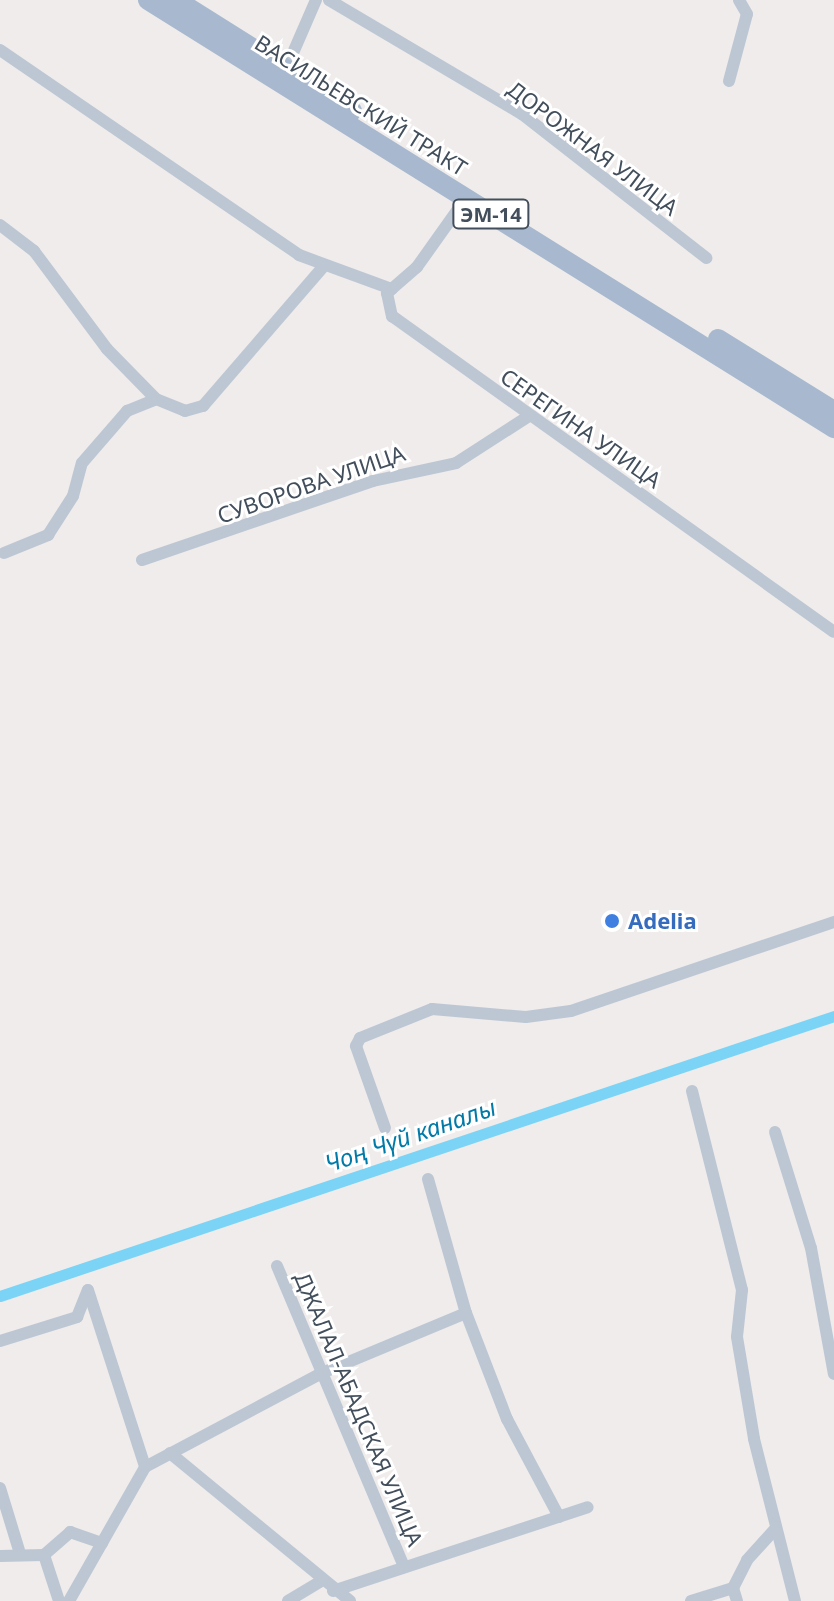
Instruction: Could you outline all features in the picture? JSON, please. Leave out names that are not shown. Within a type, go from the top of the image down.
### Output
[{"type":"main road","name":"ВАСИЛЬЕВСКИЙ ТРАКТ","points":[[148,0],[834,428]]},
{"type":"main road","name":"ВАСИЛЬЕВСКИЙ ТРАКТ","points":[[176,0],[834,411]]},
{"type":"street","points":[[286,69],[316,0]]},
{"type":"street","name":"ДОРОЖНАЯ УЛИЦА","points":[[329,0],[522,114],[706,258]]},
{"type":"street","points":[[729,81],[747,14],[739,0]]},
{"type":"street","points":[[0,50],[323,267],[392,289],[417,267],[466,198]]},
{"type":"street","points":[[0,225],[34,251],[107,349],[156,399],[185,411],[203,406],[323,267]]},
{"type":"street","name":"СЕРЕГИНА УЛИЦА","points":[[392,289],[384,300],[392,316],[834,632]]},
{"type":"street","points":[[4,553],[48,535],[73,496],[82,463],[109,427],[156,399]]},
{"type":"street","name":"СУВОРОВА УЛИЦА","points":[[142,560],[373,481],[456,463],[529,416]]},
{"type":"street","points":[[385,1128],[356,1046],[360,1038],[432,1009],[526,1017],[571,1011],[834,922]]},
{"type":"street","points":[[692,1091],[742,1290],[737,1337],[776,1528],[795,1601]]},
{"type":"street","points":[[775,1132],[811,1248],[834,1374]]},
{"type":"street","points":[[428,1179],[466,1313],[507,1419],[559,1517]]},
{"type":"street","name":"ДЖАЛАЛ-АБАДСКАЯ УЛИЦА","points":[[277,1266],[404,1567]]},
{"type":"street","points":[[0,1341],[77,1317],[88,1290],[145,1467]]},
{"type":"street","points":[[69,1601],[145,1467],[322,1373],[466,1313]]},
{"type":"street","points":[[170,1453],[333,1591],[350,1601]]},
{"type":"street","points":[[0,1488],[19,1550]]},
{"type":"street","points":[[333,1591],[588,1507]]},
{"type":"street","points":[[691,1601],[735,1594],[747,1560],[776,1528]]},
{"type":"street","points":[[44,1555],[70,1532],[102,1543]]},
{"type":"street","points":[[0,1556],[19,1550],[44,1555]]},
{"type":"street","points":[[44,1555],[59,1601]]},
{"type":"street","points":[[288,1601],[321,1581]]},
{"type":"waterway","name":"Чоң Чүй каналы","points":[[0,1296],[834,1016]]},
{"type":"place","name":"Adelia","points":[[612,921]]}]
